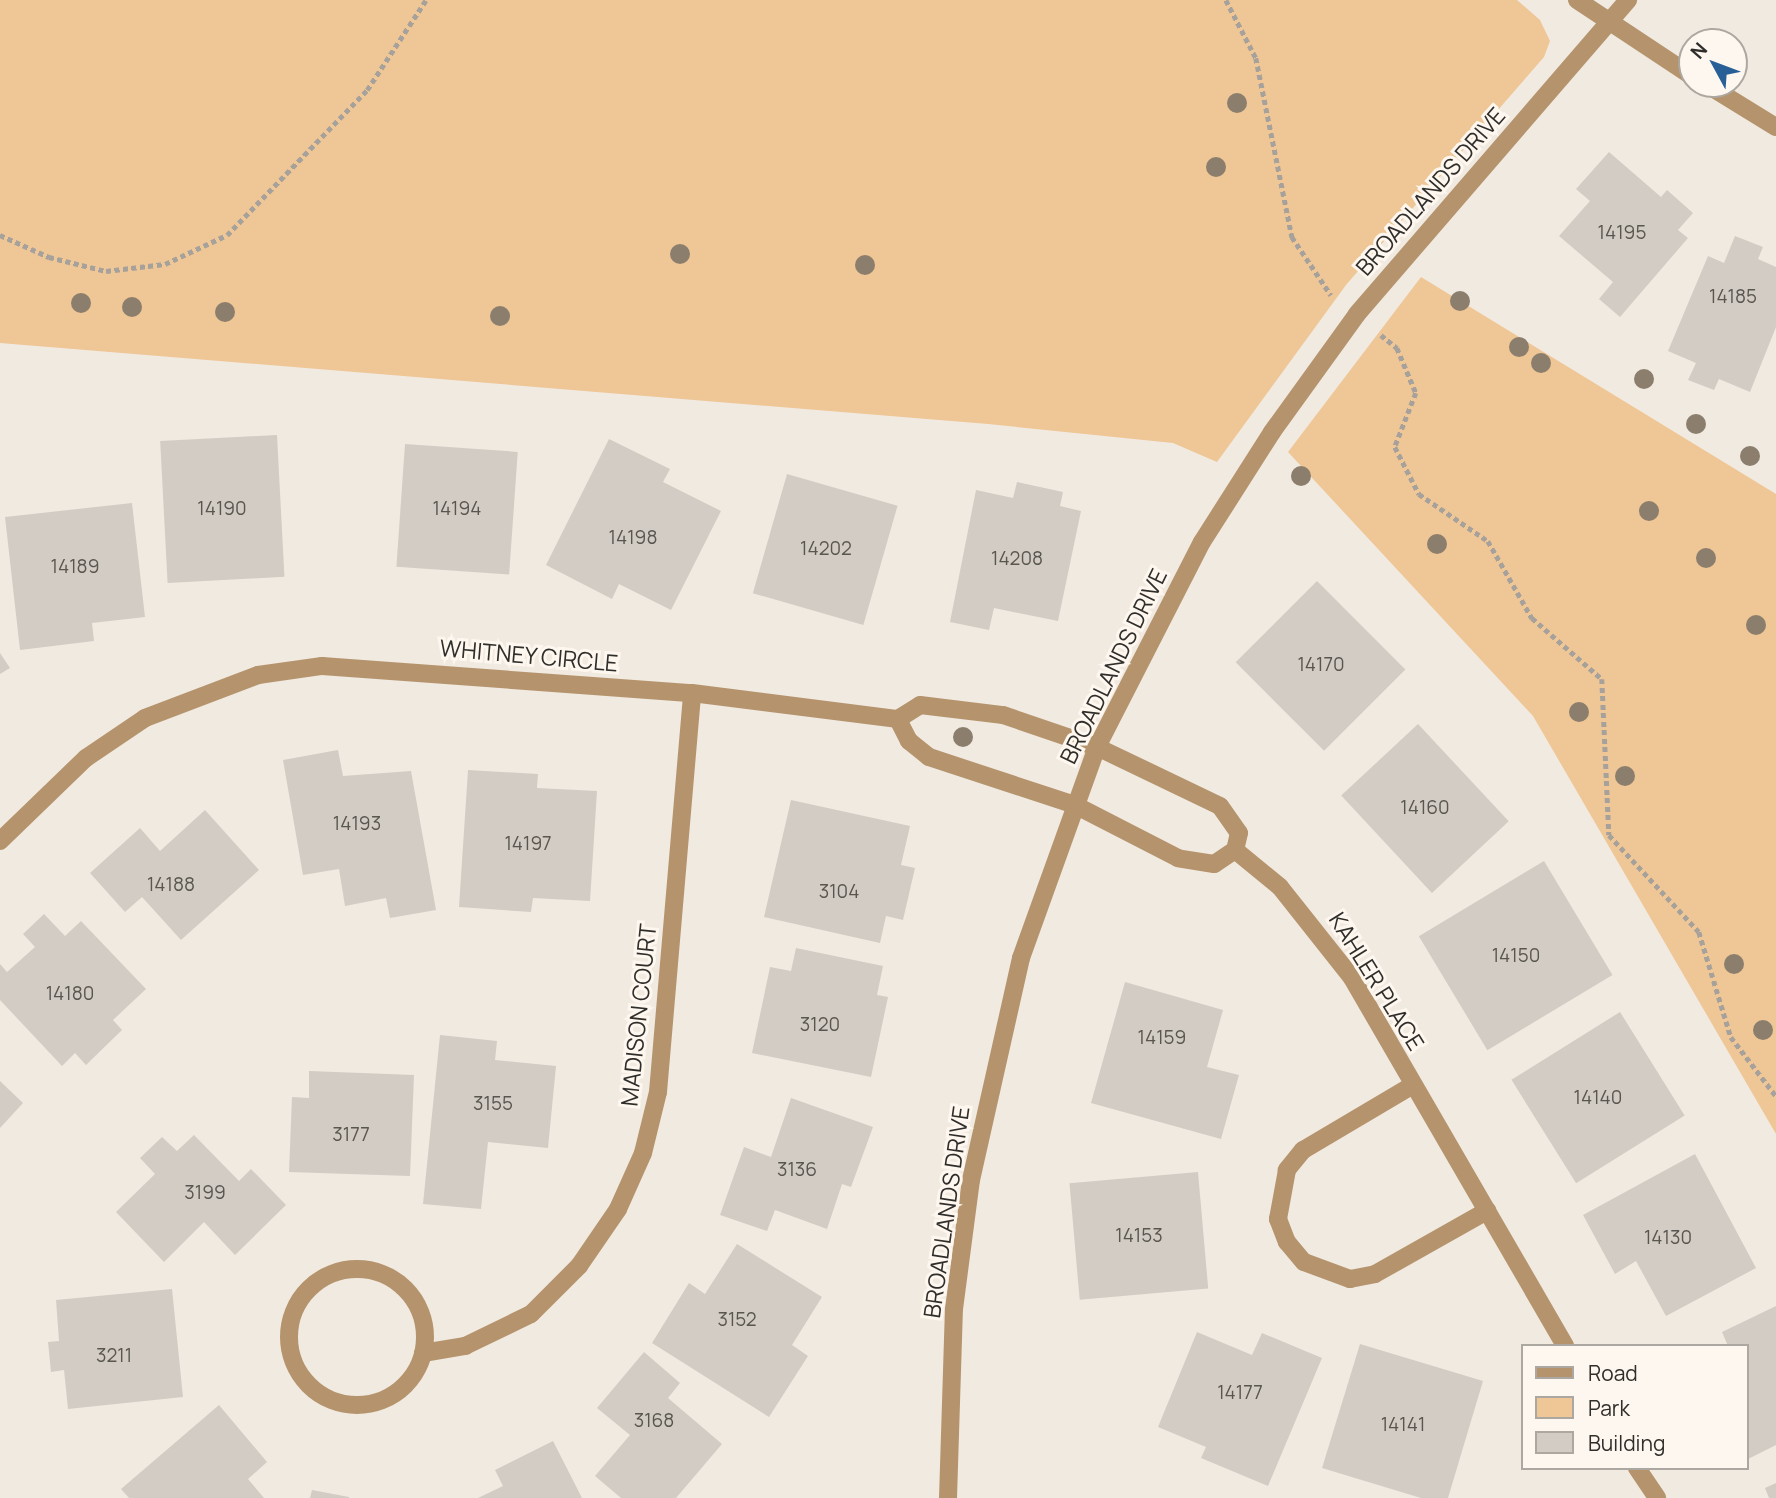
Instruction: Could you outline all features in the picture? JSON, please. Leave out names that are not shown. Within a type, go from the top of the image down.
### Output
[{"type":"street","points":[[1577,0],[1607,23],[1678,67]]},
{"type":"street","name":"BROADLANDS DRIVE","points":[[948,1498],[954,1309],[971,1180],[1021,958],[1097,747],[1202,542],[1357,314],[1628,0]]},
{"type":"street","points":[[1729,98],[1776,127]]},
{"type":"street","name":"WHITNEY CIRCLE","points":[[0,841],[86,758],[145,718],[258,675],[378,667],[692,693],[898,719]]},
{"type":"street","name":"MADISON COURT","points":[[423,1353],[465,1346],[531,1314],[579,1266],[618,1209],[643,1153],[658,1092],[692,693]]},
{"type":"street","points":[[946,704],[1003,715],[1097,747],[1220,806],[1239,833],[1235,850],[1214,864],[1195,864],[1075,805],[929,757],[909,741],[898,719],[920,705],[946,704]]},
{"type":"street","name":"KAHLER PLACE","points":[[1235,850],[1319,930],[1564,1344]]},
{"type":"street","name":"KAHLER PLACE","points":[[1413,1085],[1303,1150],[1287,1170],[1278,1219],[1287,1242],[1304,1262],[1350,1279],[1376,1275],[1487,1211]]},
{"type":"street","points":[[371,1270],[392,1278],[414,1301],[425,1331],[423,1353],[398,1391],[377,1402],[331,1400],[297,1371],[290,1326],[311,1287],[329,1275],[371,1270]]},
{"type":"street","points":[[1638,1470],[1657,1498]]},
{"type":"path","points":[[0,234],[49,257],[106,271],[165,264],[227,235],[367,90],[426,0]]},
{"type":"path","points":[[1226,0],[1256,58],[1292,237],[1328,293],[1397,348],[1416,394],[1395,447],[1419,494],[1489,541],[1532,618],[1602,679],[1609,835],[1699,932],[1731,1037],[1776,1096]]},
{"type":"green space","points":[[0,0],[1517,0],[1540,20],[1550,41],[1544,57],[1346,285],[1217,462],[1173,443],[988,424],[0,343]]},
{"type":"green space","points":[[1421,277],[1776,494],[1776,1134],[1533,716],[1288,452]]},
{"type":"building","points":[[1609,152],[1661,197],[1667,190],[1693,213],[1678,230],[1688,238],[1620,317],[1599,299],[1613,282],[1559,236],[1590,201],[1576,189]]},
{"type":"building","points":[[1735,236],[1763,247],[1758,259],[1776,267],[1776,327],[1750,392],[1719,379],[1714,390],[1688,380],[1696,363],[1668,351],[1708,256],[1724,263]]},
{"type":"building","points":[[277,435],[284,577],[168,583],[160,441]]},
{"type":"building","points":[[609,439],[670,469],[663,482],[721,511],[671,610],[619,584],[612,599],[546,565]]},
{"type":"building","points":[[405,444],[518,452],[509,575],[396,567]]},
{"type":"building","points":[[787,474],[898,506],[863,625],[753,593]]},
{"type":"building","points":[[1017,482],[1063,492],[1060,506],[1081,511],[1058,621],[994,608],[989,630],[950,622],[976,490],[1013,498]]},
{"type":"building","points":[[132,503],[145,617],[92,623],[94,641],[20,650],[5,517]]},
{"type":"building","points":[[1317,581],[1405,669],[1324,751],[1236,662]]},
{"type":"building","points":[[0,653],[10,668],[0,674]]},
{"type":"building","points":[[1418,724],[1509,821],[1432,893],[1341,796]]},
{"type":"building","points":[[338,750],[343,776],[411,771],[436,910],[390,918],[386,898],[345,906],[339,869],[303,875],[283,760]]},
{"type":"building","points":[[468,770],[538,774],[537,788],[597,791],[590,901],[533,898],[531,912],[459,907]]},
{"type":"building","points":[[791,800],[910,826],[901,865],[915,868],[903,920],[886,916],[880,943],[764,917]]},
{"type":"building","points":[[205,810],[259,870],[181,940],[142,897],[125,912],[90,873],[140,828],[160,851]]},
{"type":"building","points":[[1544,861],[1613,975],[1487,1050],[1419,936]]},
{"type":"building","points":[[44,914],[65,936],[81,921],[146,989],[113,1020],[122,1030],[86,1065],[75,1053],[62,1066],[0,1000],[0,964],[7,972],[35,947],[23,934]]},
{"type":"building","points":[[796,948],[883,966],[877,995],[888,997],[871,1077],[752,1053],[770,967],[791,971]]},
{"type":"building","points":[[1125,982],[1223,1010],[1207,1067],[1239,1075],[1221,1139],[1091,1103]]},
{"type":"building","points":[[1620,1012],[1685,1115],[1576,1183],[1511,1080]]},
{"type":"building","points":[[440,1035],[497,1041],[495,1060],[556,1066],[548,1148],[488,1142],[481,1209],[423,1204]]},
{"type":"building","points":[[309,1071],[414,1075],[410,1176],[289,1172],[292,1097],[309,1098]]},
{"type":"building","points":[[0,1081],[23,1103],[0,1128]]},
{"type":"building","points":[[791,1098],[873,1127],[851,1187],[842,1184],[827,1229],[775,1210],[767,1231],[720,1215],[744,1147],[771,1157]]},
{"type":"building","points":[[194,1135],[239,1181],[251,1169],[286,1205],[235,1255],[204,1222],[164,1262],[116,1212],[155,1174],[140,1158],[162,1137],[177,1151]]},
{"type":"building","points":[[1695,1154],[1756,1268],[1666,1316],[1636,1261],[1615,1274],[1583,1215]]},
{"type":"building","points":[[1198,1172],[1208,1289],[1080,1300],[1069,1183]]},
{"type":"building","points":[[737,1244],[822,1297],[792,1345],[808,1356],[769,1417],[652,1343],[689,1283],[705,1294]]},
{"type":"building","points":[[172,1289],[183,1397],[68,1409],[64,1370],[51,1372],[48,1342],[59,1341],[56,1300]]},
{"type":"building","points":[[1776,1306],[1776,1445],[1748,1459],[1748,1344],[1727,1344],[1722,1332]]},
{"type":"building","points":[[1197,1332],[1252,1355],[1262,1333],[1322,1358],[1268,1486],[1201,1458],[1206,1447],[1158,1427]]},
{"type":"building","points":[[1360,1344],[1483,1381],[1448,1498],[1421,1498],[1322,1468]]},
{"type":"building","points":[[644,1352],[680,1383],[668,1398],[722,1444],[676,1498],[621,1498],[595,1476],[630,1435],[597,1408]]},
{"type":"building","points":[[219,1405],[267,1462],[248,1479],[264,1498],[129,1498],[121,1489]]},
{"type":"building","points":[[553,1441],[582,1498],[478,1498],[503,1486],[495,1470]]},
{"type":"building","points":[[1776,1483],[1776,1498],[1769,1498],[1765,1488]]},
{"type":"building","points":[[312,1490],[349,1497],[349,1498],[310,1498]]}]
